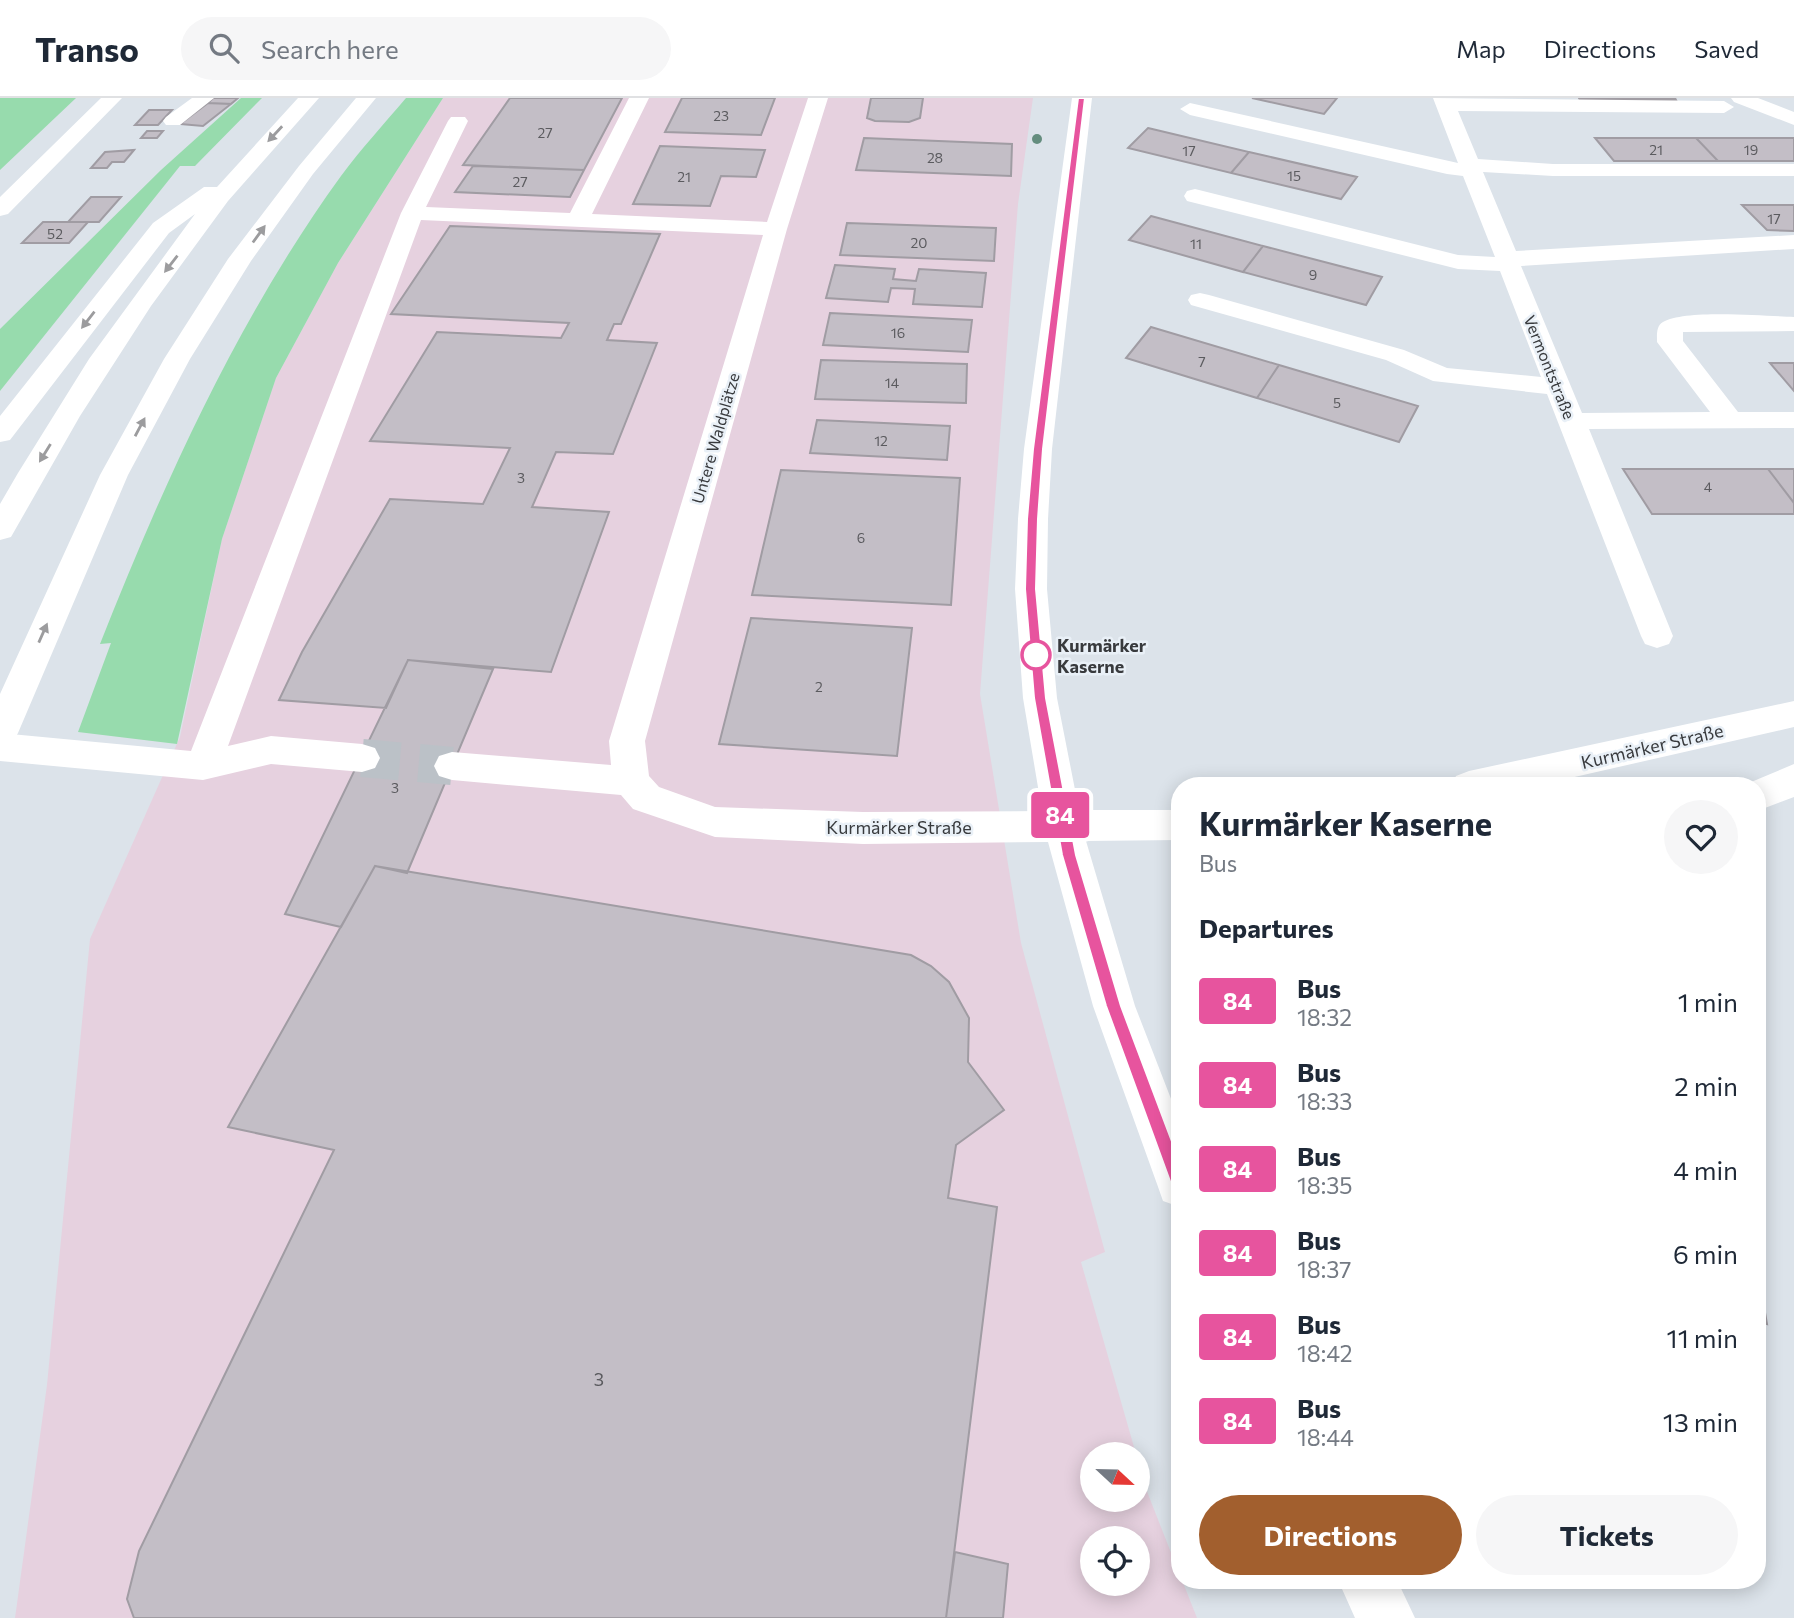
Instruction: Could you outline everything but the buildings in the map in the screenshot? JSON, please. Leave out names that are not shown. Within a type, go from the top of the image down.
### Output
[{"type":"main road","points":[[0,209],[112,98]]},
{"type":"main road","points":[[173,121],[204,98]]},
{"type":"main road","points":[[0,530],[32,473],[139,304],[242,171],[309,98]]},
{"type":"main road","points":[[0,733],[114,475],[177,359],[240,259],[306,170],[366,98]]},
{"type":"main road","points":[[578,219],[639,98]]},
{"type":"main road","name":"Untere Waldplätze","points":[[631,781],[627,741],[776,229],[818,98]]},
{"type":"main road","points":[[1082,98],[1038,449],[1033,519],[1031,589],[1040,698],[1069,855],[1114,1006],[1171,1160]]},
{"type":"main road","points":[[1445,102],[1732,102],[1794,119]]},
{"type":"main road","name":"Vermontstraße","points":[[1445,102],[1657,636]]},
{"type":"main road","points":[[1190,109],[1447,168],[1794,170]]},
{"type":"main road","points":[[203,766],[412,213],[458,121]]},
{"type":"main road","points":[[0,434],[161,228],[242,171]]},
{"type":"main road","points":[[1195,196],[1458,262],[1508,262],[1794,242]]},
{"type":"main road","points":[[412,213],[776,229]]},
{"type":"main road","points":[[1200,300],[1395,355],[1442,375],[1558,387]]},
{"type":"main road","points":[[1730,420],[1670,342],[1671,328],[1685,323],[1794,324]]},
{"type":"main road","points":[[1572,421],[1794,420]]},
{"type":"main road","name":"Kurmärker Straße","points":[[1510,777],[1794,714]]},
{"type":"main road","points":[[0,747],[203,766],[271,750],[362,758]]},
{"type":"main road","points":[[452,766],[631,781]]},
{"type":"main road","points":[[1766,793],[1794,778]]},
{"type":"main road","name":"Kurmärker Straße","points":[[631,781],[646,798],[715,822],[911,828],[1171,825]]},
{"type":"main road","points":[[1371,1589],[1386,1618]]},
{"type":"shaded area","points":[[443,98],[1033,98],[1018,204],[980,694],[1021,943],[1105,1252],[1081,1262],[1133,1442],[1080,1442],[1080,1512],[1150,1512],[1150,1499],[1171,1553],[1171,1589],[1186,1589],[1197,1618],[15,1618],[47,1385],[90,939],[180,737],[222,539],[276,378],[338,263]]},
{"type":"green space","points":[[0,98],[76,98],[0,170]]},
{"type":"green space","points":[[241,98],[262,98],[195,166],[180,166],[0,391],[0,329],[161,170]]},
{"type":"green space","points":[[406,98],[443,98],[338,263],[276,378],[222,539],[177,744],[78,732],[111,643],[100,644],[177,462],[236,344],[304,230],[349,166]]},
{"type":"tunnel","points":[[362,758],[452,766]]},
{"type":"bus line","name":"84","points":[[1082,98],[1038,449],[1033,519],[1031,589],[1040,698],[1069,855],[1114,1006],[1171,1160]]},
{"type":"place","name":"Kurmärker Kaserne","points":[[1036,655]]}]
